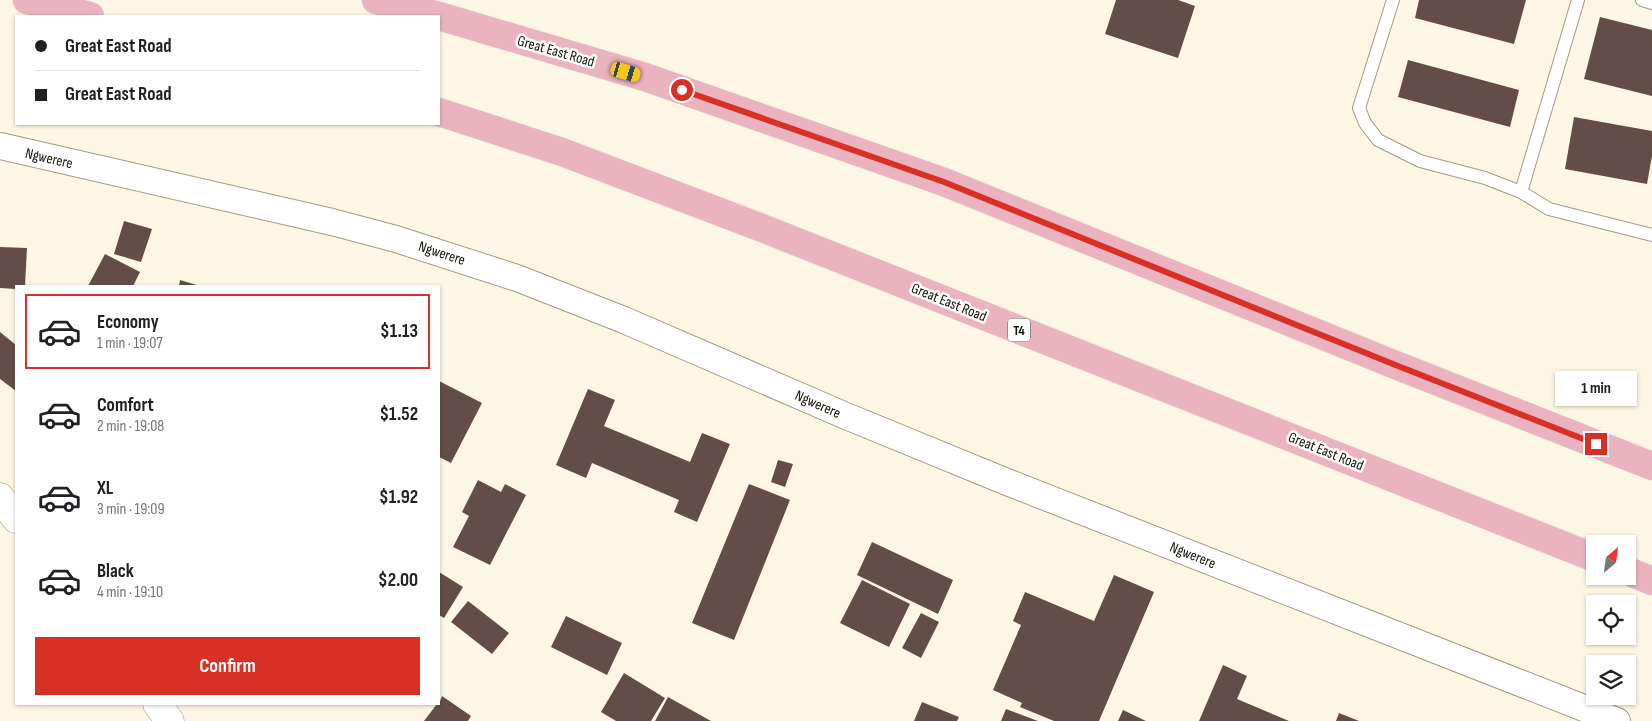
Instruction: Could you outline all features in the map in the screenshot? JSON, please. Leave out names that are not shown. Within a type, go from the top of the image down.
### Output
[{"type":"main road","points":[[27,0],[86,15]]},
{"type":"main road","name":"Great East Road","points":[[376,0],[435,15]]},
{"type":"main road","name":"Great East Road","points":[[440,16],[645,77],[944,182],[1393,364],[1652,466]]},
{"type":"main road","name":"Great East Road","points":[[440,112],[562,152],[753,225],[1586,554]]},
{"type":"main road","points":[[0,497],[15,518]]},
{"type":"main road","points":[[1636,574],[1652,581]]},
{"type":"main road","points":[[158,705],[170,721]]},
{"type":"street","name":"Ngwerere","points":[[0,146],[342,224],[396,239],[517,278],[624,320],[846,416],[1007,482],[1617,721]]},
{"type":"lane","points":[[1393,0],[1359,108],[1365,123],[1378,140],[1420,161],[1485,178],[1520,192],[1549,209],[1652,235]]},
{"type":"lane","points":[[1520,192],[1578,0]]},
{"type":"lane","points":[[1642,0],[1652,3]]},
{"type":"building","points":[[1116,0],[1178,0],[1195,6],[1178,58],[1105,34]]},
{"type":"building","points":[[1419,0],[1526,0],[1514,44],[1415,18]]},
{"type":"building","points":[[1600,17],[1652,30],[1652,96],[1584,79]]},
{"type":"building","points":[[1408,60],[1519,90],[1510,127],[1398,97]]},
{"type":"building","points":[[1574,117],[1652,131],[1652,156],[1647,184],[1565,169]]},
{"type":"building","points":[[124,221],[152,229],[141,262],[114,254]]},
{"type":"building","points":[[0,247],[27,248],[25,285],[15,285],[15,289],[0,288]]},
{"type":"building","points":[[105,254],[140,272],[134,285],[89,285]]},
{"type":"building","points":[[180,280],[197,285],[179,285]]},
{"type":"building","points":[[0,332],[15,344],[15,390],[0,379]]},
{"type":"building","points":[[440,382],[482,403],[451,463],[440,458]]},
{"type":"building","points":[[588,389],[615,400],[604,426],[690,462],[702,433],[730,444],[697,522],[674,512],[679,500],[592,463],[586,478],[556,465]]},
{"type":"building","points":[[778,460],[793,464],[785,487],[771,482]]},
{"type":"building","points":[[478,480],[501,492],[505,484],[526,495],[490,565],[453,547],[469,516],[462,512]]},
{"type":"building","points":[[749,484],[790,500],[734,640],[692,623]]},
{"type":"building","points":[[872,542],[953,580],[938,614],[857,575]]},
{"type":"building","points":[[440,573],[463,587],[444,618],[440,616]]},
{"type":"building","points":[[1114,575],[1154,592],[1099,721],[1054,721],[1020,707],[1022,703],[993,690],[1021,625],[1013,621],[1025,592],[1094,621]]},
{"type":"building","points":[[862,580],[910,604],[889,647],[840,623]]},
{"type":"building","points":[[468,601],[509,633],[492,654],[451,622]]},
{"type":"building","points":[[921,613],[939,622],[921,658],[902,648]]},
{"type":"building","points":[[566,616],[622,643],[607,675],[551,647]]},
{"type":"building","points":[[1223,665],[1247,676],[1237,699],[1289,721],[1199,721]]},
{"type":"building","points":[[624,673],[665,698],[651,721],[616,721],[601,712]]},
{"type":"building","points":[[442,696],[471,716],[468,721],[424,721],[436,705],[440,705]]},
{"type":"building","points":[[668,697],[711,721],[655,721]]},
{"type":"building","points":[[922,702],[959,717],[957,721],[914,721]]},
{"type":"building","points":[[1006,709],[1038,721],[1001,721]]},
{"type":"building","points":[[1123,710],[1146,721],[1118,721]]},
{"type":"building","points":[[1339,713],[1359,721],[1336,721]]},
{"type":"route","points":[[682,90],[944,182],[1596,444]]}]
